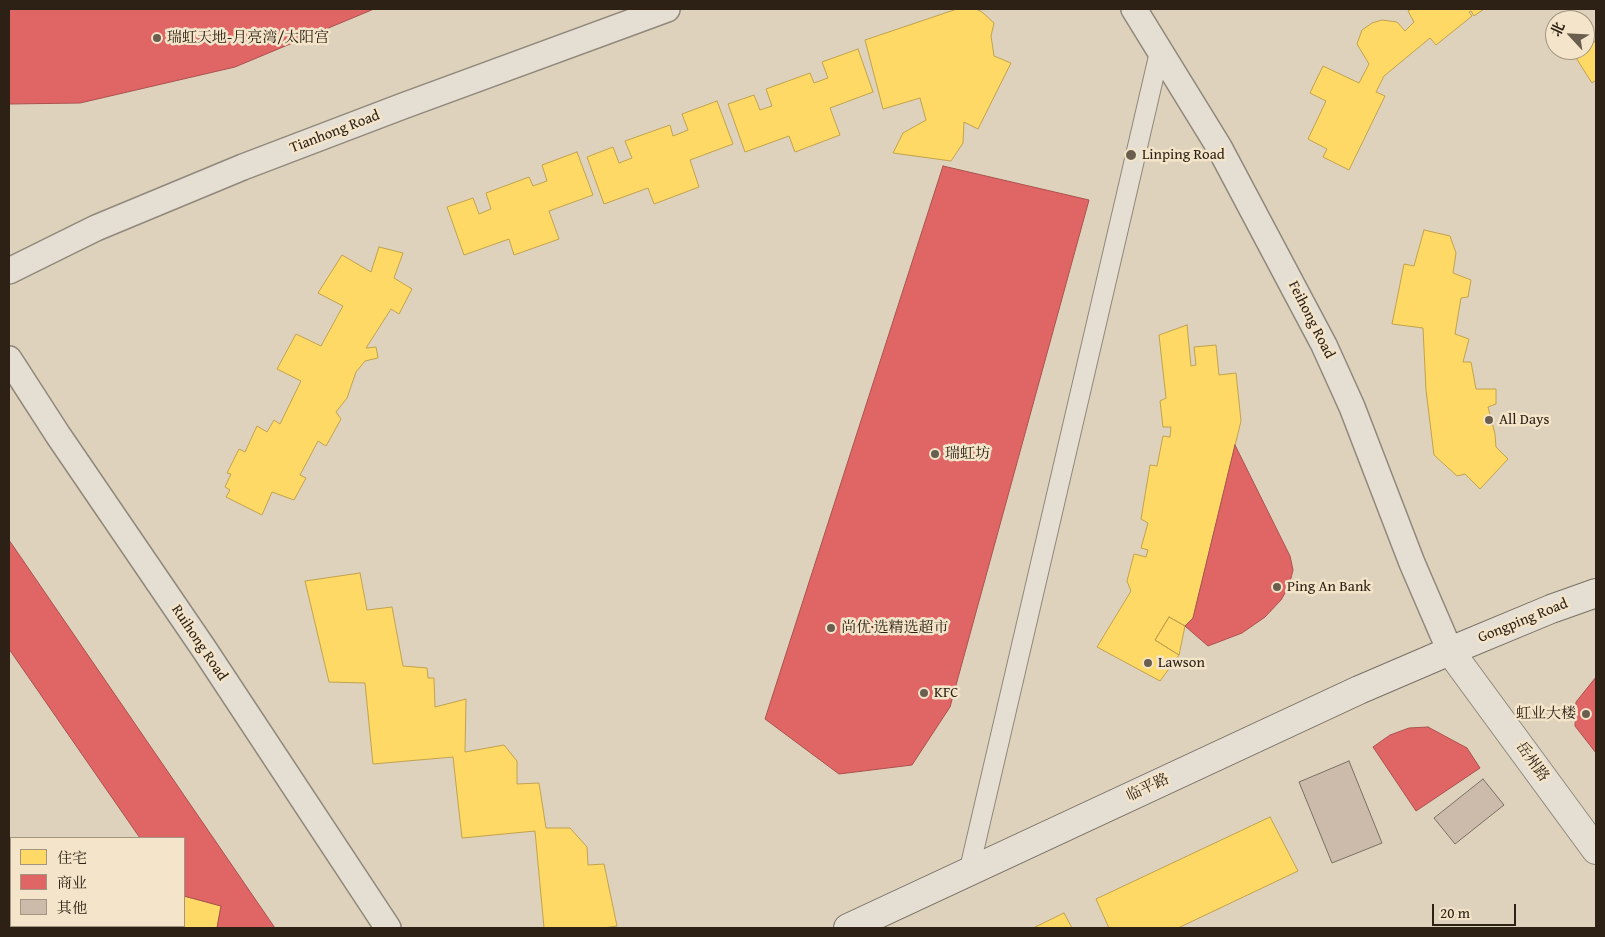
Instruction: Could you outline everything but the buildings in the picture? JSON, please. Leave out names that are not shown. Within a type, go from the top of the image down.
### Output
[{"type":"main road","name":"Gongping Road","points":[[1450,650],[1596,593]]},
{"type":"main road","name":"岳州路","points":[[1450,650],[1596,850]]},
{"type":"main road","name":"临平路","points":[[848,928],[1359,690],[1450,650]]},
{"type":"street","name":"Tianhong Road","points":[[9,271],[96,228],[243,168],[403,106],[667,9]]},
{"type":"street","name":"Feihong Road","points":[[1134,9],[1220,147],[1324,345],[1352,407],[1412,563],[1450,650]]},
{"type":"street","points":[[969,871],[1160,50]]},
{"type":"street","name":"Ruihong Road","points":[[9,359],[204,649],[388,928]]},
{"type":"place","name":"瑞虹天地-月亮湾/太阳宫","points":[[157,38]]},
{"type":"place","name":"Linping Road","points":[[1131,155]]},
{"type":"place","name":"All Days","points":[[1489,420]]},
{"type":"place","name":"瑞虹坊","points":[[935,454]]},
{"type":"place","name":"Ping An Bank","points":[[1277,587]]},
{"type":"place","name":"尚优·选精选超市","points":[[831,628]]},
{"type":"place","name":"Lawson","points":[[1148,663]]},
{"type":"place","name":"KFC","points":[[924,693]]},
{"type":"place","name":"虹业大楼","points":[[1586,714]]}]
